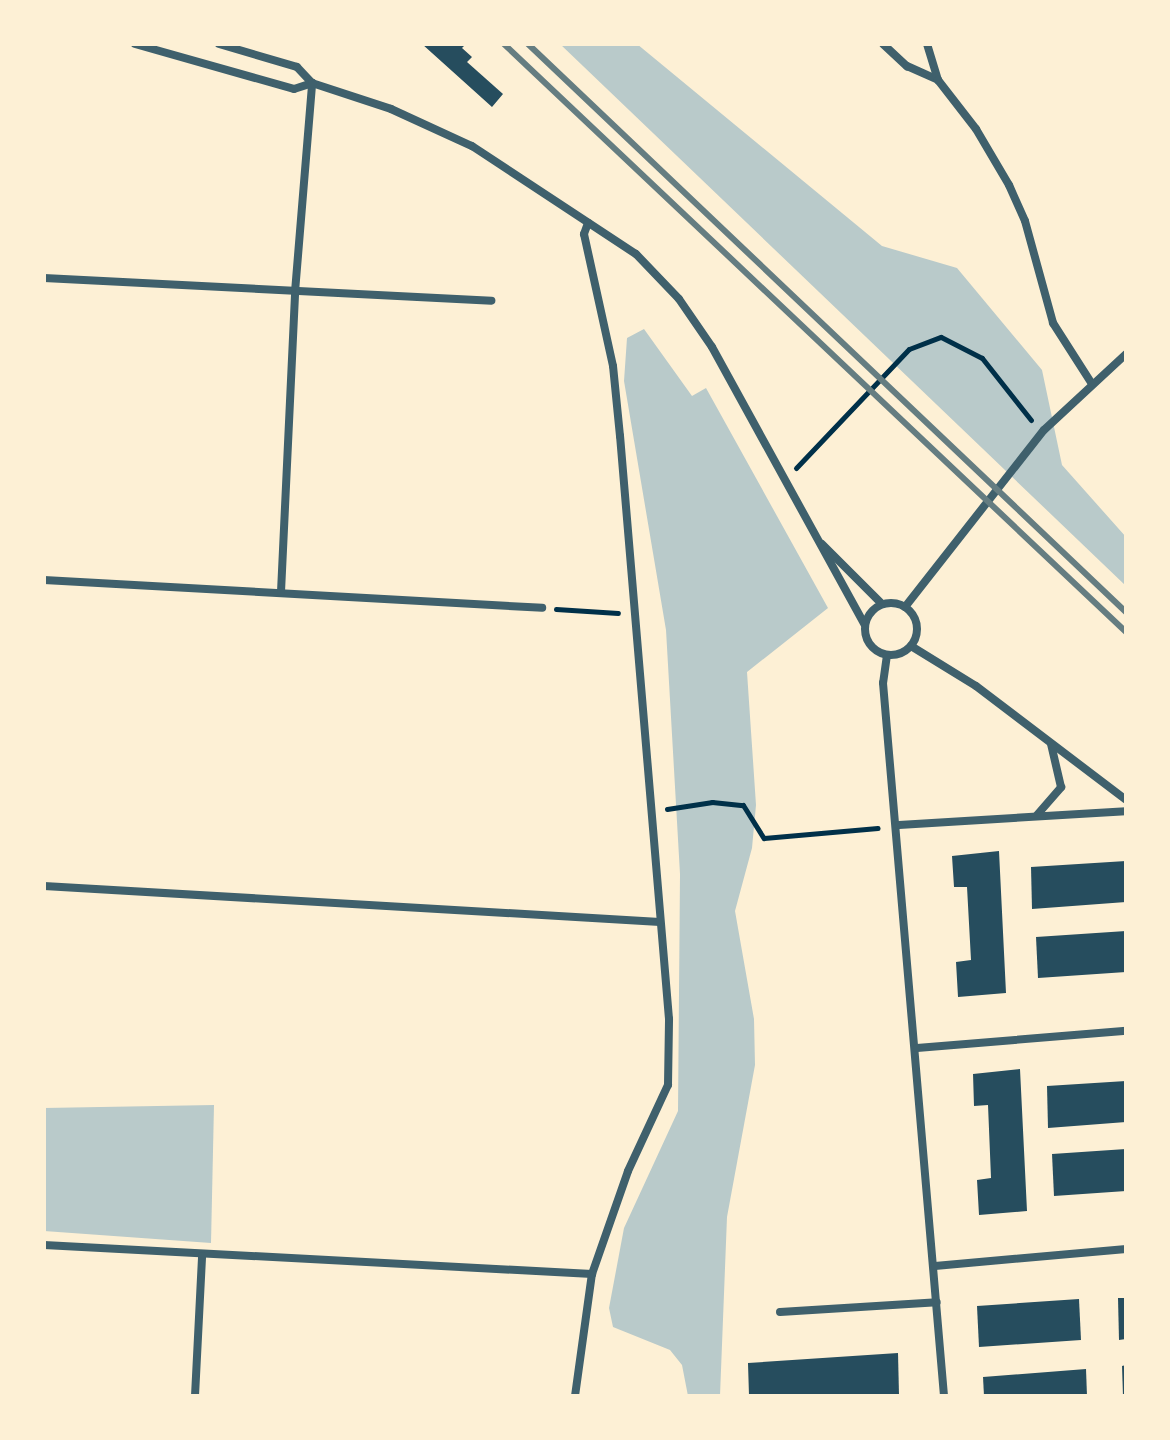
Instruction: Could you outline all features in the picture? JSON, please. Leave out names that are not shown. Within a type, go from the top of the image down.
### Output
[{"type":"street","points":[[135,44],[294,89],[312,83]]},
{"type":"street","points":[[219,44],[297,67],[312,83],[391,109],[472,146],[636,254],[679,299],[712,347],[865,625],[869,644],[887,655]]},
{"type":"street","points":[[883,44],[907,66],[938,80]]},
{"type":"street","points":[[927,44],[938,80],[976,129],[1009,185],[1025,221],[1053,323],[1092,384]]},
{"type":"street","points":[[281,592],[295,292],[312,83]]},
{"type":"street","points":[[575,1396],[592,1274],[628,1171],[668,1085],[669,1019],[613,366],[584,234],[588,223]]},
{"type":"street","points":[[44,278],[491,301]]},
{"type":"street","points":[[905,607],[1044,430],[1126,354]]},
{"type":"street","points":[[816,538],[882,604],[905,607],[917,625],[911,646]]},
{"type":"street","points":[[44,580],[542,608]]},
{"type":"street","points":[[865,625],[882,604]]},
{"type":"street","points":[[887,655],[911,646]]},
{"type":"street","points":[[911,646],[976,686],[1126,800]]},
{"type":"street","points":[[887,655],[883,683],[899,825],[944,1396]]},
{"type":"street","points":[[1037,816],[1052,804],[1061,787],[1051,744]]},
{"type":"street","points":[[899,825],[1126,811]]},
{"type":"street","points":[[44,886],[660,922]]},
{"type":"street","points":[[917,1048],[1126,1031]]},
{"type":"street","points":[[44,1245],[202,1256],[592,1274]]},
{"type":"street","points":[[935,1266],[1126,1249]]},
{"type":"street","points":[[195,1396],[202,1256]]},
{"type":"street","points":[[780,1312],[937,1302]]},
{"type":"path","points":[[784,480],[909,349],[941,337],[962,344],[1002,378],[1008,396],[1044,430]]},
{"type":"path","points":[[542,608],[635,615]]},
{"type":"path","points":[[681,807],[712,802],[743,805],[764,838],[838,835],[899,825]]},
{"type":"shaded area","points":[[560,44],[637,44],[882,246],[957,268],[1042,370],[1062,465],[1126,537],[1126,586]]},
{"type":"shaded area","points":[[644,329],[692,396],[706,388],[828,608],[747,672],[756,805],[752,848],[735,911],[754,1019],[755,1065],[727,1217],[720,1396],[688,1396],[682,1365],[670,1350],[613,1327],[609,1308],[624,1228],[678,1111],[680,874],[666,630],[624,381],[627,338]]},
{"type":"shaded area","points":[[214,1105],[211,1243],[44,1231],[44,1108]]},
{"type":"building","points":[[422,44],[466,44],[462,48],[472,57],[467,62],[503,94],[492,107]]},
{"type":"building","points":[[999,851],[1006,993],[958,997],[956,962],[971,960],[967,887],[954,887],[952,856]]},
{"type":"building","points":[[1126,861],[1126,902],[1032,909],[1031,867]]},
{"type":"building","points":[[1126,931],[1126,972],[1038,978],[1036,937]]},
{"type":"building","points":[[1020,1069],[1027,1211],[979,1215],[977,1180],[991,1178],[988,1105],[974,1106],[973,1074]]},
{"type":"building","points":[[1126,1081],[1126,1122],[1048,1128],[1047,1086]]},
{"type":"building","points":[[1126,1149],[1126,1191],[1054,1196],[1052,1154]]},
{"type":"building","points":[[1118,1298],[1126,1298],[1126,1339],[1119,1340]]},
{"type":"building","points":[[1079,1299],[1081,1340],[979,1347],[977,1306]]},
{"type":"building","points":[[898,1353],[899,1395],[749,1396],[748,1363]]},
{"type":"building","points":[[1126,1365],[1126,1396],[1123,1396],[1122,1366]]},
{"type":"building","points":[[1086,1369],[1087,1396],[984,1396],[983,1377]]},
{"type":"railway","points":[[504,44],[1126,632]]},
{"type":"railway","points":[[528,44],[1126,612]]}]
